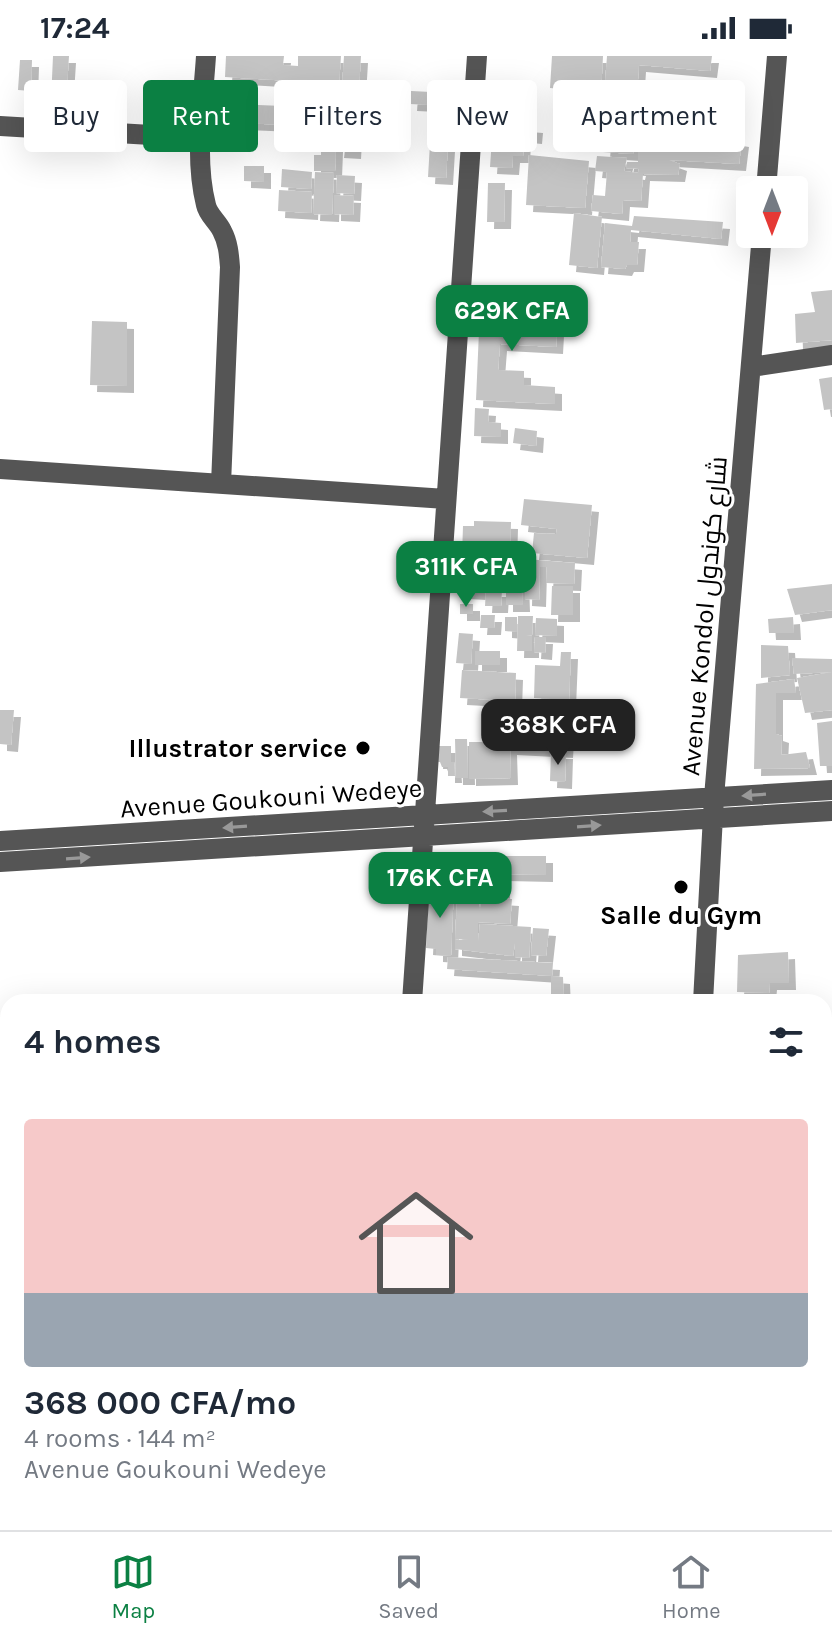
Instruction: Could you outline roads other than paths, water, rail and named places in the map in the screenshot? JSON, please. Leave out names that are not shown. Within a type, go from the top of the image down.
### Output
[{"type":"street","points":[[205,80],[206,56]]},
{"type":"street","points":[[413,994],[477,56]]},
{"type":"street","points":[[767,176],[777,56]]},
{"type":"street","points":[[0,126],[143,135]]},
{"type":"street","points":[[201,152],[201,181],[207,209],[229,246],[221,484]]},
{"type":"street","name":"Avenue Kondol شارع كوندول","points":[[703,994],[714,797],[761,248]]},
{"type":"street","points":[[751,367],[832,355]]},
{"type":"street","points":[[0,469],[446,499]]},
{"type":"street","name":"Avenue Goukouni Wedeye","points":[[0,841],[832,790]]},
{"type":"street","name":"Avenue Goukouni Wedeye","points":[[0,862],[832,811]]},
{"type":"place","name":"Illustrator service","points":[[363,748]]},
{"type":"place","name":"Salle du Gym","points":[[681,887]]}]
